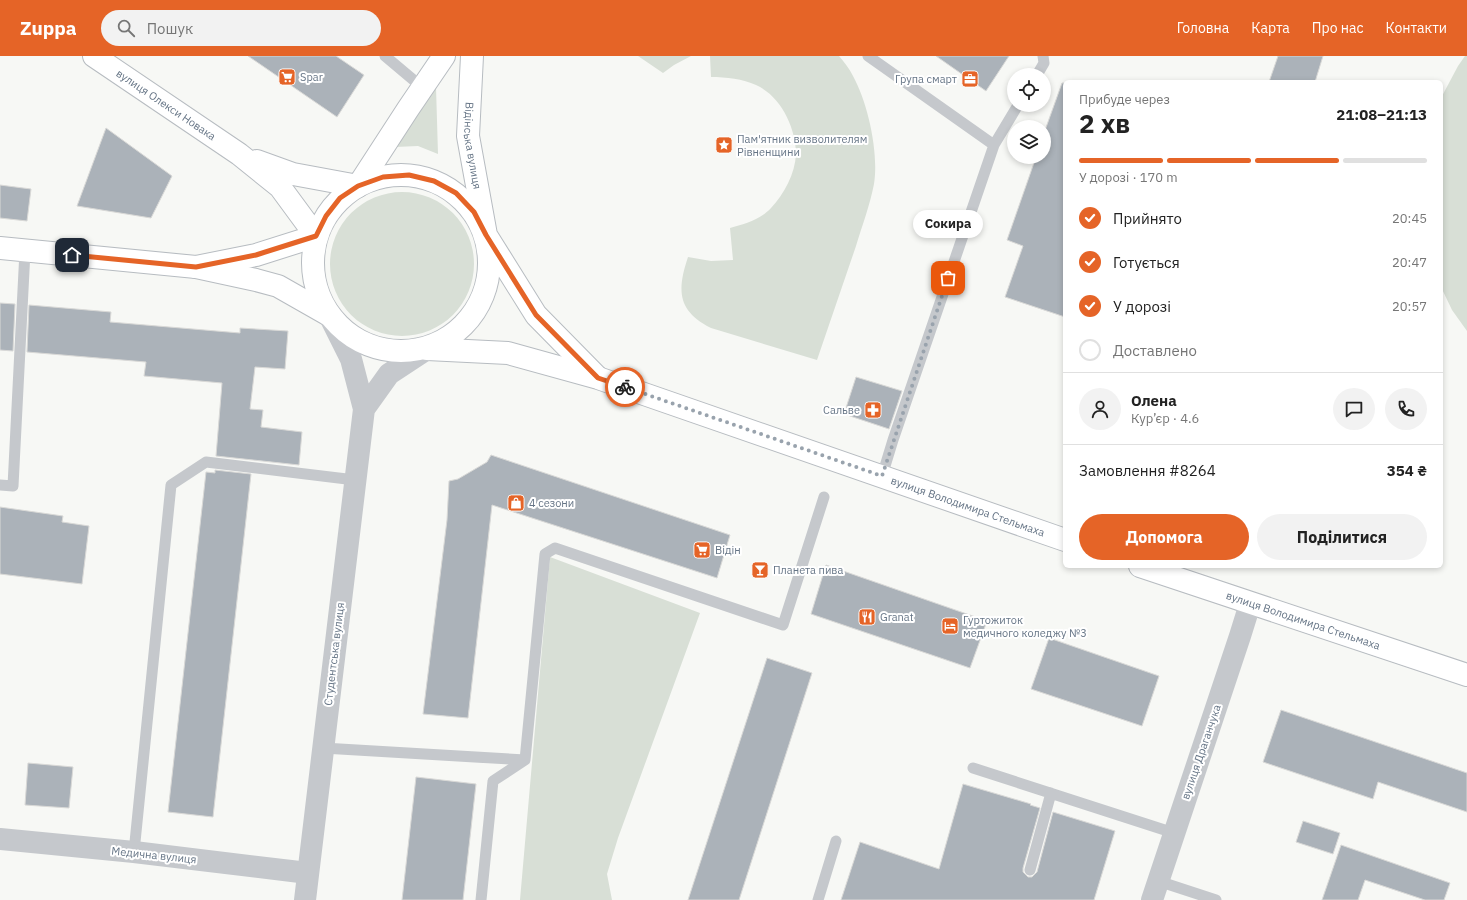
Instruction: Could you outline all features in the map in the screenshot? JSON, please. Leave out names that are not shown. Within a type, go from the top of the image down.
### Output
[{"type":"main road","name":"вулиця Олекси Новака","points":[[94,56],[239,154],[280,187],[316,236]]},
{"type":"main road","points":[[358,186],[444,56]]},
{"type":"main road","name":"Відінська вулиця","points":[[427,349],[453,336],[473,316],[486,291],[491,263],[468,136],[472,56]]},
{"type":"main road","name":"вулиця Олекси Новака","points":[[239,154],[293,174],[358,186]]},
{"type":"main road","points":[[328,315],[318,297],[313,277],[312,256],[316,236],[326,216],[340,198],[358,186],[383,177],[402,175],[409,175],[434,181],[456,193],[474,212],[486,235]]},
{"type":"main road","name":"вулиця Володимира Стельмаха","points":[[486,235],[536,315],[598,378]]},
{"type":"main road","points":[[196,267],[256,255],[316,236]]},
{"type":"main road","points":[[0,248],[196,267],[256,280],[278,286],[328,315],[344,331],[362,343],[383,350],[405,352],[427,349]]},
{"type":"main road","name":"вулиця Володимира Стельмаха","points":[[427,349],[508,353],[598,378],[1063,539]]},
{"type":"main road","name":"вулиця Володимира Стельмаха","points":[[1146,568],[1467,676]]},
{"type":"street","points":[[328,315],[351,359],[364,409]]},
{"type":"street","points":[[364,409],[389,374],[427,349]]},
{"type":"street","name":"Студентська вулиця","points":[[305,900],[364,409]]},
{"type":"street","name":"вулиця Драганчука","points":[[1155,891],[1250,604]]},
{"type":"street","name":"Медична вулиця","points":[[0,839],[134,852],[308,873]]},
{"type":"lane","points":[[385,56],[423,88]]},
{"type":"lane","points":[[868,56],[994,144]]},
{"type":"lane","points":[[1041,68],[1044,63],[1043,56]]},
{"type":"lane","points":[[882,476],[994,144],[1014,112]]},
{"type":"lane","points":[[0,484],[13,486],[25,251]]},
{"type":"lane","points":[[134,852],[171,485],[206,462],[355,480]]},
{"type":"lane","points":[[525,760],[545,554],[555,548],[783,625],[824,497]]},
{"type":"lane","points":[[323,748],[525,760]]},
{"type":"lane","points":[[481,900],[493,781],[525,760]]},
{"type":"lane","points":[[973,768],[1174,832]]},
{"type":"lane","points":[[1030,870],[1051,793]]},
{"type":"lane","points":[[818,900],[836,841]]},
{"type":"lane","points":[[1155,891],[1216,900]]},
{"type":"shaded area","points":[[638,56],[691,56],[663,73]]},
{"type":"shaded area","points":[[710,56],[839,56],[851,73],[858,87],[868,114],[874,143],[874,184],[856,246],[817,360],[711,328],[700,321],[686,307],[681,289],[684,269],[688,257],[711,261],[733,260],[730,228],[757,219],[771,208],[788,183],[794,169],[796,154],[790,124],[780,105],[773,97],[765,90],[746,81],[723,77],[711,77]]},
{"type":"shaded area","points":[[1465,56],[1467,56],[1467,331],[1452,310],[1443,291],[1443,94]]},
{"type":"shaded area","points":[[436,87],[438,154],[418,146],[395,147]]},
{"type":"shaded area","points":[[402,192],[423,195],[442,204],[453,213],[462,224],[471,243],[474,264],[471,285],[462,304],[453,315],[442,324],[423,333],[402,336],[381,333],[362,324],[351,315],[342,304],[333,285],[330,264],[333,243],[342,224],[351,213],[362,204],[381,195]]},
{"type":"shaded area","points":[[550,557],[700,613],[618,838],[607,874],[612,900],[520,900]]},
{"type":"building","points":[[248,56],[336,56],[364,75],[337,117]]},
{"type":"building","points":[[936,56],[1009,56],[986,91]]},
{"type":"building","points":[[1278,56],[1323,56],[1316,80],[1270,80]]},
{"type":"building","points":[[1063,83],[1063,316],[1005,297],[1023,246],[1007,240],[1034,164],[1051,164],[1051,120],[1049,120]]},
{"type":"building","points":[[106,128],[172,176],[151,218],[77,206]]},
{"type":"building","points":[[0,185],[31,189],[27,221],[0,218]]},
{"type":"building","points":[[0,303],[15,304],[13,351],[0,350]]},
{"type":"building","points":[[29,305],[111,312],[110,322],[240,333],[240,328],[288,331],[285,369],[255,367],[250,409],[263,410],[261,427],[302,432],[299,465],[216,456],[222,383],[144,376],[146,362],[27,352]]},
{"type":"building","points":[[856,377],[902,391],[889,429],[844,414]]},
{"type":"building","points":[[491,455],[730,535],[717,578],[492,505],[468,718],[423,714],[447,520],[449,481],[458,479],[487,462]]},
{"type":"building","points":[[215,470],[251,474],[213,817],[168,812],[206,472],[215,473]]},
{"type":"building","points":[[0,507],[63,516],[62,522],[89,526],[82,584],[0,574]]},
{"type":"building","points":[[826,565],[987,621],[970,668],[811,614]]},
{"type":"building","points":[[1049,638],[1159,676],[1142,726],[1031,689]]},
{"type":"building","points":[[767,658],[812,673],[739,900],[688,900]]},
{"type":"building","points":[[1281,710],[1467,773],[1467,812],[1378,782],[1373,799],[1263,762]]},
{"type":"building","points":[[28,763],[73,767],[69,808],[25,805]]},
{"type":"building","points":[[416,777],[476,784],[463,900],[402,900]]},
{"type":"building","points":[[963,784],[1040,808],[1023,868],[1023,872],[1028,877],[1032,877],[1037,872],[1053,812],[1115,831],[1094,900],[841,900],[860,842],[939,869]]},
{"type":"building","points":[[1303,821],[1340,833],[1333,854],[1296,842]]},
{"type":"building","points":[[1341,845],[1450,883],[1444,900],[1425,900],[1365,880],[1358,900],[1322,900]]},
{"type":"way so far","points":[[625,387],[882,476],[948,278]]},
{"type":"place","name":"Spar","points":[[287,77]]},
{"type":"place","name":"Група смарт","points":[[970,79]]},
{"type":"place","name":"Пам'ятник визволителям Рівненщини","points":[[724,145]]},
{"type":"place","name":"Сокира","points":[[948,278]]},
{"type":"place","name":"Сальве","points":[[873,410]]},
{"type":"place","name":"4 сезони","points":[[516,503]]},
{"type":"place","name":"Відін","points":[[702,550]]},
{"type":"place","name":"Планета пива","points":[[760,570]]},
{"type":"place","name":"Granat","points":[[867,617]]},
{"type":"place","name":"Гуртожиток медичного коледжу №3","points":[[950,626]]},
{"type":"route","points":[[72,255],[196,267],[256,255],[316,236],[326,216],[340,198],[358,186],[383,177],[409,175],[434,181],[456,193],[474,212],[486,235],[536,315],[598,378],[625,387]]}]
